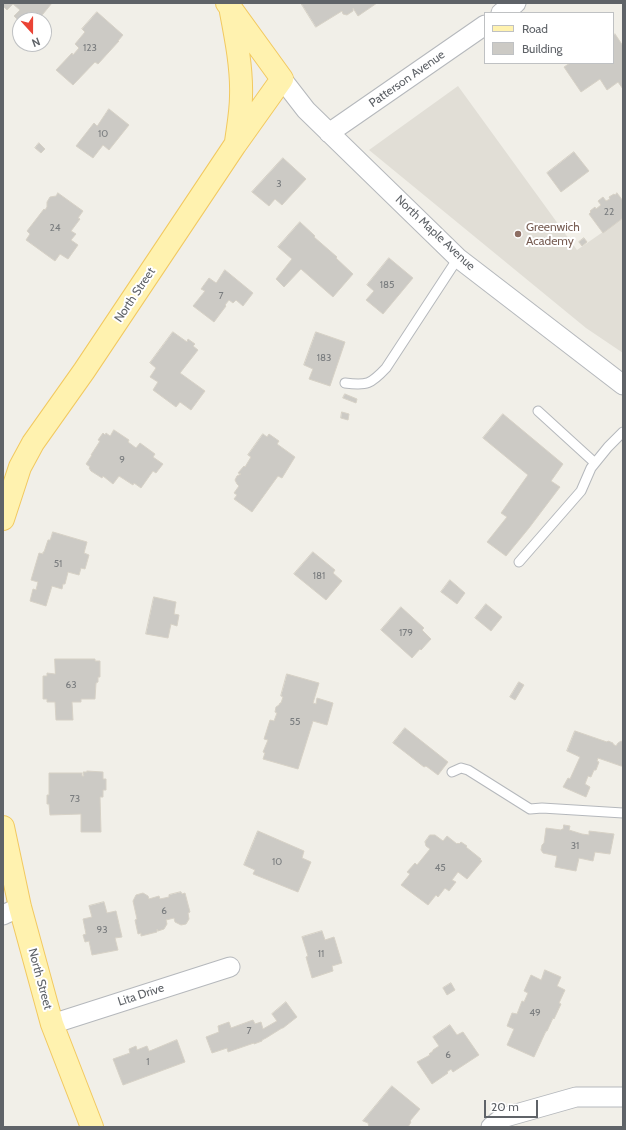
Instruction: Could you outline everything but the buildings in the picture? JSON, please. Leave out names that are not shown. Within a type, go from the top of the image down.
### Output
[{"type":"main road","points":[[229,5],[282,78]]},
{"type":"main road","points":[[229,5],[238,55],[241,95],[239,123],[235,145]]},
{"type":"main road","name":"North Street","points":[[3,520],[20,467],[33,443],[84,371],[235,145],[282,78]]},
{"type":"main road","name":"North Street","points":[[3,827],[12,911],[52,1024],[92,1127]]},
{"type":"street","points":[[503,12],[516,3]]},
{"type":"street","name":"Patterson Avenue","points":[[330,133],[484,25]]},
{"type":"street","name":"North Maple Avenue","points":[[282,78],[306,110],[458,258],[623,385]]},
{"type":"street","name":"Lita Drive","points":[[52,1024],[230,967]]},
{"type":"street","points":[[491,1127],[502,1118],[576,1097],[623,1097]]},
{"type":"lane","points":[[345,384],[361,385],[373,381],[386,368],[458,258]]},
{"type":"lane","points":[[538,412],[595,463]]},
{"type":"lane","points":[[520,562],[580,491],[591,468],[608,447],[623,432]]},
{"type":"lane","points":[[452,772],[462,768],[468,770],[530,809],[542,808],[623,813]]},
{"type":"shaded area","name":"Greenwich Academy","points":[[458,86],[577,250],[623,218],[623,353],[586,328],[369,150]]},
{"type":"place","name":"Greenwich Academy","points":[[518,234]]}]
